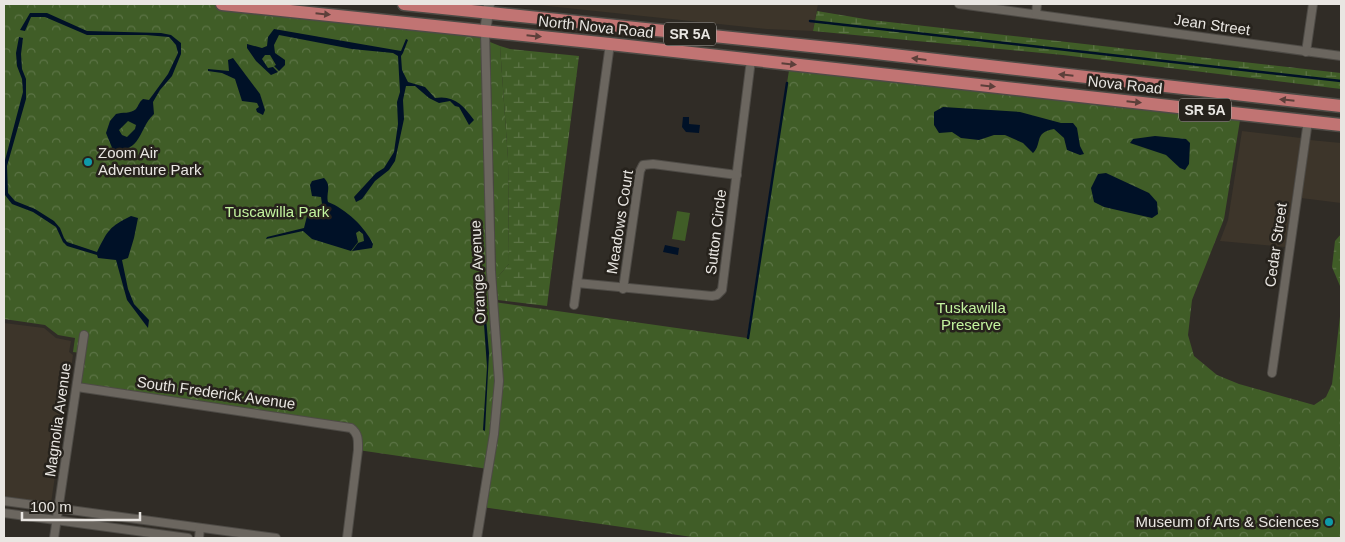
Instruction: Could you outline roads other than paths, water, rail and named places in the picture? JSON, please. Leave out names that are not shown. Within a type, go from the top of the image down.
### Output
[{"type":"main road","name":"North Nova Road","points":[[222,4],[965,83]]},
{"type":"main road","name":"North Nova Road","points":[[404,4],[488,8],[749,40],[968,64]]},
{"type":"main road","points":[[723,57],[740,49],[749,40]]},
{"type":"main road","points":[[751,60],[756,55],[780,43]]},
{"type":"main road","name":"Nova Road","points":[[968,64],[1339,106]]},
{"type":"main road","points":[[1068,95],[1094,87],[1103,79]]},
{"type":"main road","points":[[1099,98],[1111,89],[1132,82]]},
{"type":"main road","name":"Nova Road","points":[[965,83],[1341,125]]},
{"type":"main road","points":[[1308,121],[1319,112],[1339,106]]},
{"type":"street","name":"Jean Street","points":[[959,4],[1341,56]]},
{"type":"street","points":[[1036,14],[1037,4]]},
{"type":"street","points":[[1306,52],[1313,4]]},
{"type":"street","name":"Orange Avenue","points":[[477,538],[494,434],[499,380],[491,272],[485,32],[488,8]]},
{"type":"street","points":[[574,305],[610,44]]},
{"type":"street","name":"Sutton Circle","points":[[577,283],[623,289],[712,296],[717,295],[722,290],[751,60]]},
{"type":"street","name":"Cedar Street","points":[[1272,373],[1308,121]]},
{"type":"street","name":"Meadows Court","points":[[623,289],[640,171],[643,165],[654,164],[737,175]]},
{"type":"street","name":"Magnolia Avenue","points":[[54,538],[84,335]]},
{"type":"street","name":"South Frederick Avenue","points":[[77,387],[351,428],[358,437],[358,450],[347,538]]},
{"type":"street","points":[[4,501],[276,538]]},
{"type":"street","points":[[4,513],[188,538]]},
{"type":"street","points":[[199,538],[200,528]]},
{"type":"water","points":[[30,13],[47,13],[87,31],[161,33],[171,35],[181,43],[181,54],[172,76],[153,102],[154,114],[148,120],[136,142],[120,154],[113,150],[106,133],[110,121],[116,114],[134,111],[143,99],[149,100],[168,74],[178,53],[176,45],[169,37],[87,35],[45,17],[31,17],[25,31],[20,30]],"holes":[[[128,121],[136,125],[135,129],[127,137],[122,135],[119,130]]]},
{"type":"water","points":[[274,29],[401,51],[406,39],[408,40],[401,56],[402,70],[408,82],[425,87],[435,98],[448,98],[457,102],[474,120],[469,125],[459,107],[450,101],[439,103],[429,98],[415,86],[406,86],[403,100],[404,119],[395,161],[389,170],[375,181],[362,199],[356,202],[354,197],[376,173],[384,168],[394,152],[398,124],[397,102],[400,92],[398,56],[393,53],[352,49],[279,35],[274,45],[275,53],[285,60],[285,65],[279,71],[274,66],[276,65],[270,55],[265,55],[262,59],[268,68],[273,67],[278,72],[271,75],[256,61],[247,48],[247,44],[262,48],[267,46],[268,37]]},
{"type":"water","points":[[19,37],[23,38],[21,54],[22,69],[26,79],[26,99],[7,166],[8,193],[15,201],[35,209],[54,221],[67,242],[97,252],[113,226],[131,216],[138,218],[128,258],[122,260],[128,289],[134,304],[149,320],[148,328],[127,300],[116,260],[98,258],[97,255],[67,246],[56,227],[33,212],[12,204],[5,195],[4,164],[23,92],[16,53]]},
{"type":"water","points":[[233,58],[260,94],[265,110],[263,115],[257,112],[256,109],[259,107],[257,103],[242,101],[235,79],[222,73],[208,71],[208,69],[229,71],[228,60]]},
{"type":"water","points":[[943,107],[1020,112],[1061,123],[1073,123],[1077,128],[1080,146],[1084,154],[1080,155],[1067,150],[1064,138],[1054,129],[1043,133],[1033,153],[1023,143],[1005,135],[994,135],[979,140],[961,138],[952,132],[939,133],[934,125],[934,112]]},
{"type":"water","points":[[683,117],[689,117],[689,124],[700,125],[699,133],[686,132],[682,127]]},
{"type":"water","points":[[1155,136],[1186,139],[1190,143],[1189,164],[1185,170],[1180,168],[1166,155],[1130,143],[1133,139]]},
{"type":"water","points":[[1106,173],[1149,193],[1157,202],[1158,214],[1152,218],[1104,207],[1094,202],[1091,188],[1098,174]]},
{"type":"water","points":[[324,178],[328,186],[328,202],[342,209],[360,225],[370,238],[373,244],[372,248],[352,251],[358,243],[364,241],[363,234],[359,231],[356,233],[358,242],[351,251],[312,239],[303,231],[266,239],[267,237],[304,228],[308,212],[322,204],[321,197],[312,196],[310,185],[312,181]]},
{"type":"water","points":[[665,245],[679,248],[678,255],[663,252]]},
{"type":"water","points":[[481,281],[483,283],[489,353],[485,431],[483,430],[487,367]]},
{"type":"waterway","points":[[810,21],[1341,81]]},
{"type":"waterway","points":[[748,338],[787,83]]},
{"type":"place","name":"Zoom Air Adventure Park","points":[[88,162]]},
{"type":"place","name":"Museum of Arts & Sciences","points":[[1329,522]]},
{"type":"park label","name":"Tuscawilla Park","points":[[277,212]]},
{"type":"park label","name":"Tuskawilla Preserve","points":[[971,316]]}]
